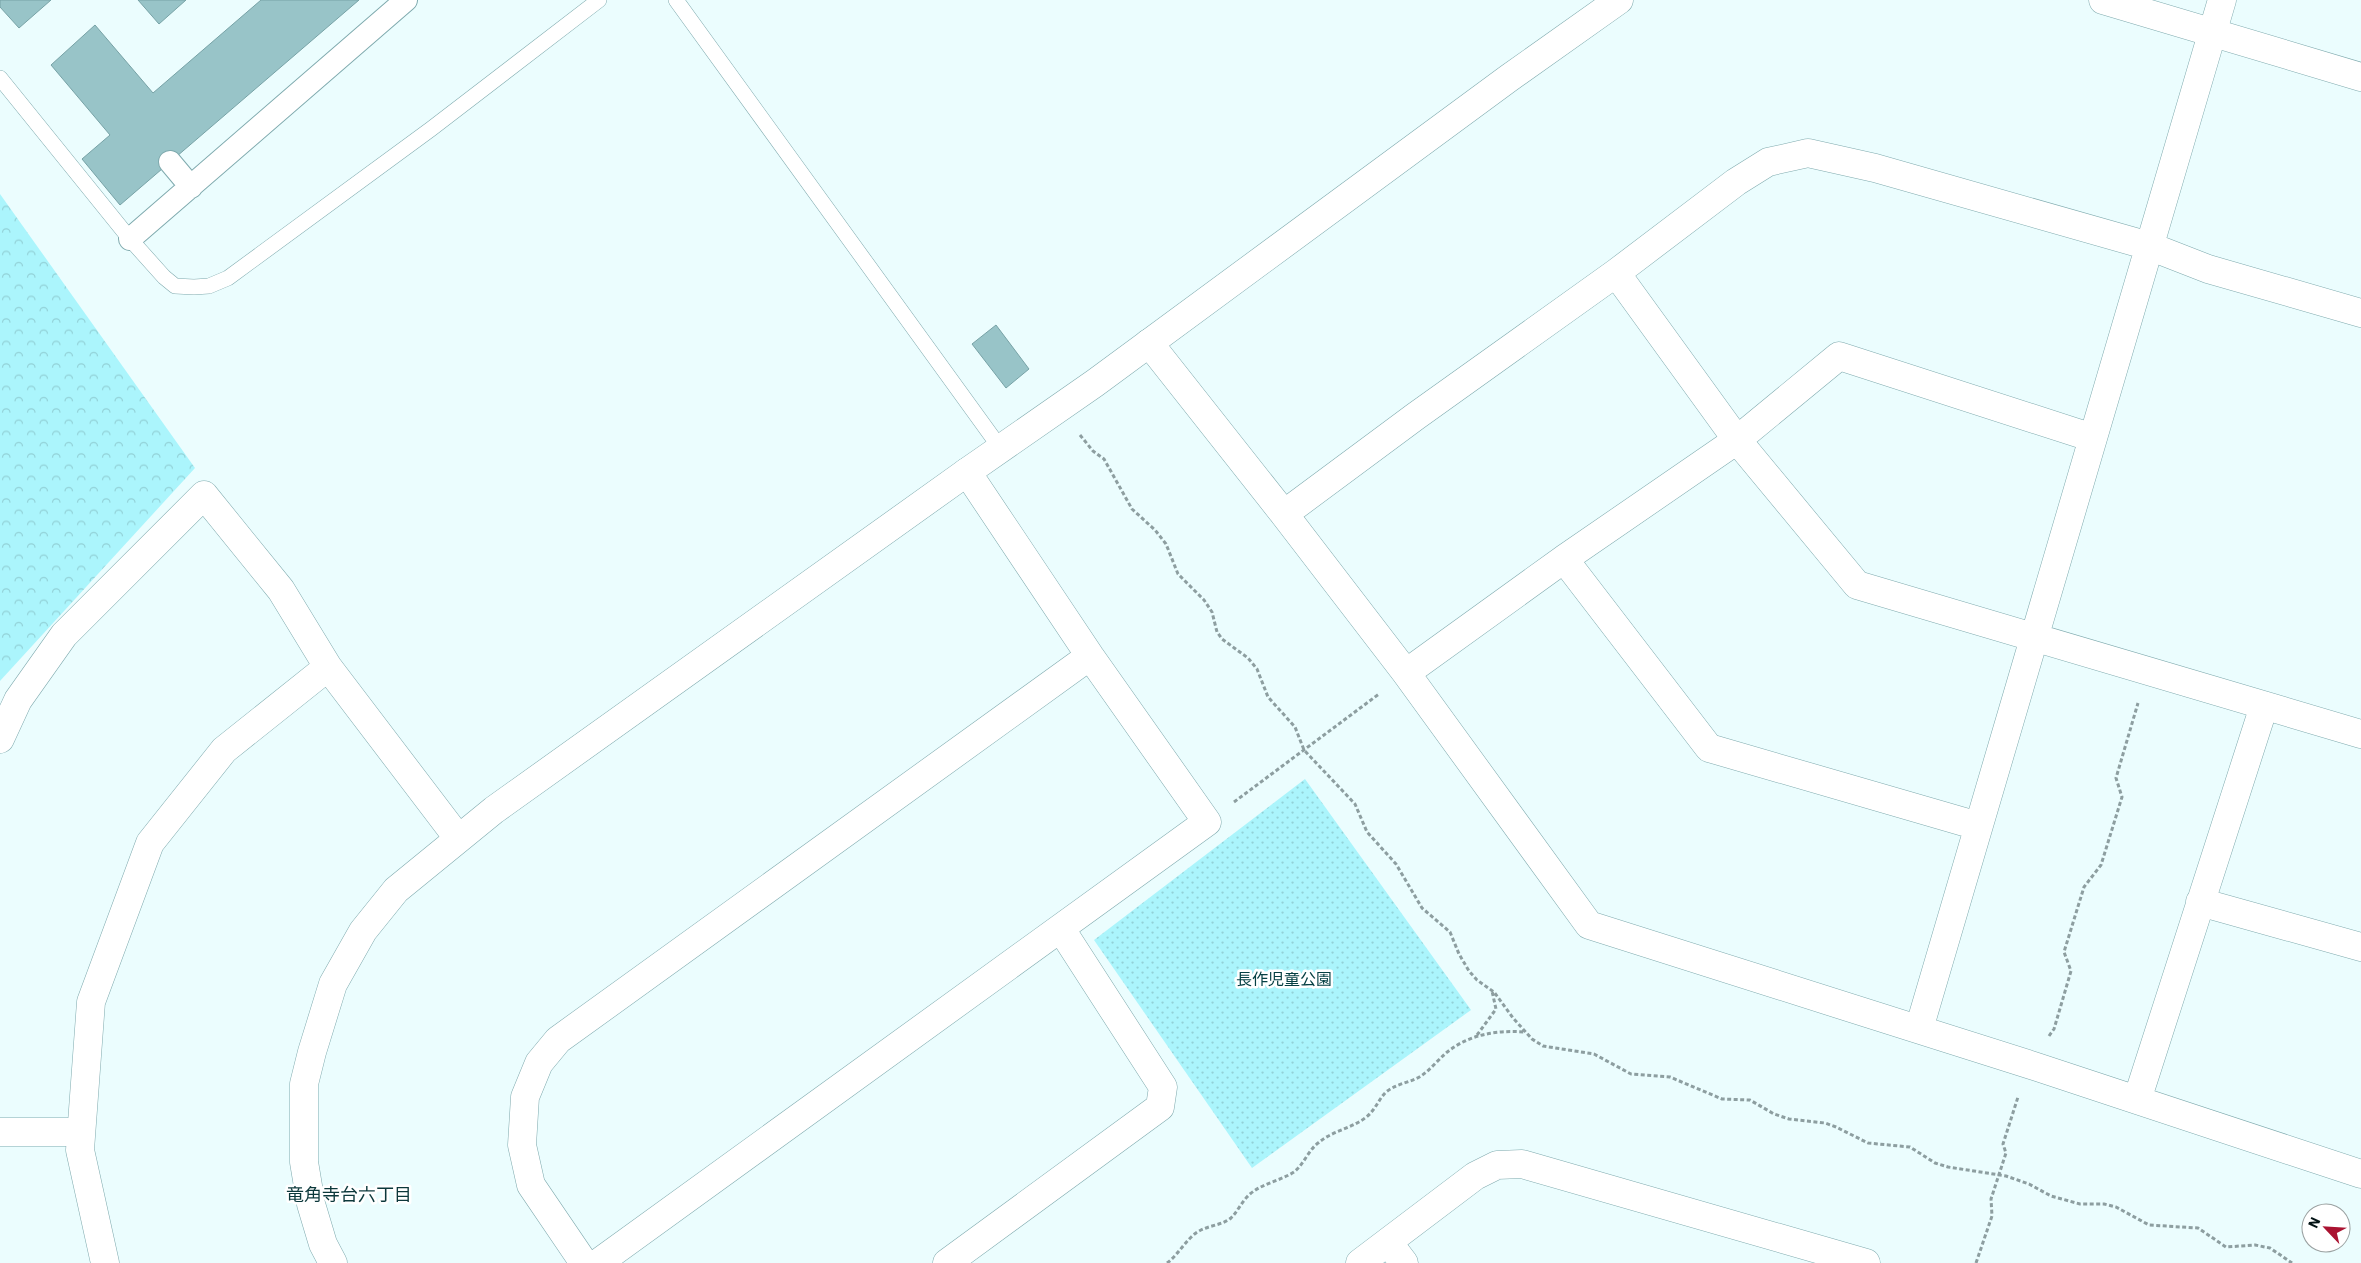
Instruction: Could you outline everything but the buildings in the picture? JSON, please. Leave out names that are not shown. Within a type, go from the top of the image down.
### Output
[{"type":"street","points":[[130,239],[406,0]]},
{"type":"street","points":[[333,1263],[323,1244],[311,1204],[304,1162],[304,1084],[333,984],[363,931],[396,890],[502,804],[1149,343],[1509,78],[1619,0]]},
{"type":"street","points":[[2103,0],[2361,77]]},
{"type":"street","points":[[1919,1029],[2222,0]]},
{"type":"street","points":[[1284,514],[1416,416],[1616,273],[1736,182],[1768,162],[1808,153],[1875,168],[2148,246],[2208,269],[2361,313]]},
{"type":"street","points":[[170,162],[191,187]]},
{"type":"street","points":[[1616,273],[1737,440],[1856,586],[2361,734]]},
{"type":"street","points":[[1149,343],[1406,673],[1589,925],[2037,1067],[2361,1174]]},
{"type":"street","points":[[1406,673],[1564,559],[1737,440],[1839,356],[2093,438]]},
{"type":"street","points":[[598,1263],[1062,929],[1207,822],[1090,656],[968,472]]},
{"type":"street","points":[[0,739],[18,700],[64,635],[204,494],[281,590],[328,666],[458,838]]},
{"type":"street","points":[[1564,559],[1710,748],[1978,826]]},
{"type":"street","points":[[584,1263],[532,1185],[522,1145],[525,1097],[539,1064],[558,1040],[1090,656]]},
{"type":"street","points":[[105,1263],[80,1150],[91,1002],[150,843],[224,750],[328,666]]},
{"type":"street","points":[[2137,1100],[2264,706]]},
{"type":"street","points":[[2200,902],[2361,947]]},
{"type":"street","points":[[947,1263],[1160,1107],[1162,1087],[1062,929]]},
{"type":"street","points":[[0,1132],[81,1132]]},
{"type":"street","points":[[1360,1263],[1396,1253],[1475,1176],[1497,1165],[1522,1164],[1866,1263]]},
{"type":"lane","points":[[0,78],[130,239],[175,286],[208,286],[228,278],[431,129],[599,0]]},
{"type":"lane","points":[[676,0],[1001,449]]},
{"type":"path","points":[[1976,1263],[1992,1216],[1991,1199],[2006,1154],[2002,1144],[2020,1090],[2031,1084],[2044,1042],[2054,1029],[2071,971],[2064,952],[2084,887],[2101,866],[2122,797],[2116,778],[2147,671]]},
{"type":"path","points":[[1207,822],[1406,673]]},
{"type":"path","points":[[1474,1038],[1496,1010],[1492,990]]},
{"type":"path","points":[[1167,1263],[1175,1257],[1194,1234],[1202,1229],[1224,1222],[1232,1216],[1249,1195],[1293,1172],[1303,1163],[1316,1145],[1326,1137],[1367,1117],[1387,1091],[1398,1084],[1420,1076],[1448,1051],[1482,1034],[1498,1031],[1525,1032]]},
{"type":"green space","points":[[0,194],[195,468],[0,681]]},
{"type":"green space","name":"長作児童公園","points":[[1305,779],[1471,1010],[1252,1168],[1094,940]]},
{"type":"district","name":"竜角寺台六丁目","points":[[349,1194]]}]
